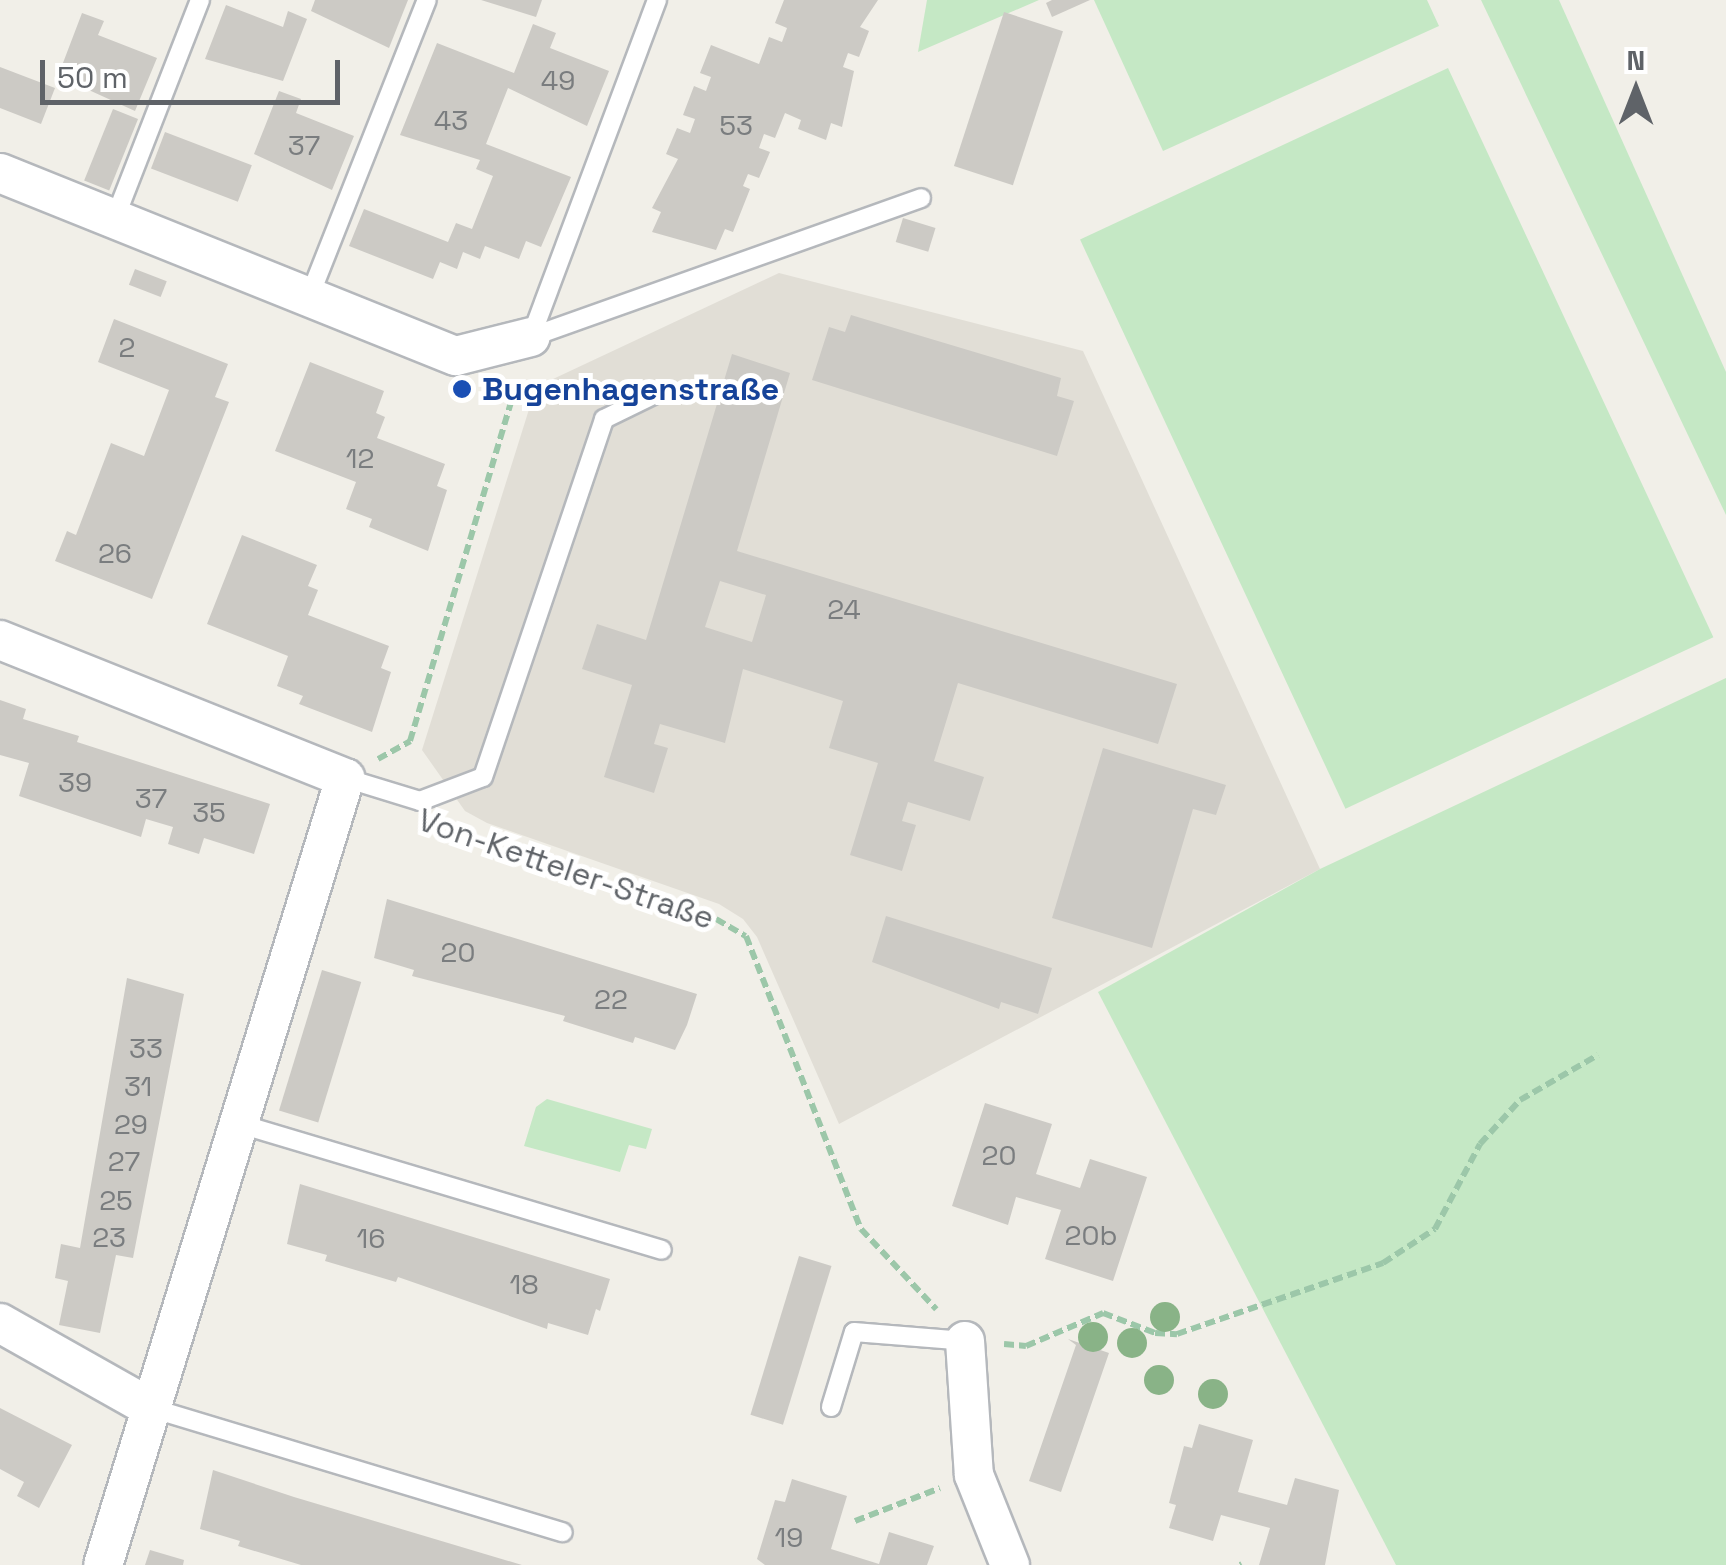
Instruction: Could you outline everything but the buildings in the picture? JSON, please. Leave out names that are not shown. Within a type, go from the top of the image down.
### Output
[{"type":"street","points":[[0,174],[456,356],[530,336]]},
{"type":"street","points":[[0,640],[345,778],[103,1565]]},
{"type":"street","points":[[0,1323],[151,1408]]},
{"type":"street","points":[[965,1341],[974,1475],[1010,1565]]},
{"type":"lane","points":[[115,218],[200,0]]},
{"type":"lane","points":[[310,295],[427,0]]},
{"type":"lane","points":[[530,336],[658,0]]},
{"type":"lane","points":[[530,336],[920,198]]},
{"type":"lane","points":[[345,778],[420,801],[483,777],[604,419],[653,395]]},
{"type":"lane","points":[[240,1124],[662,1250]]},
{"type":"lane","points":[[831,1407],[854,1332],[965,1341]]},
{"type":"lane","points":[[151,1408],[563,1532]]},
{"type":"path","points":[[345,778],[410,741],[530,336]]},
{"type":"path","name":"Von-Ketteler-Straße","points":[[418,821],[716,919],[746,936],[861,1229],[965,1341]]},
{"type":"path","points":[[965,1341],[1026,1346],[1103,1313],[1155,1333],[1177,1334],[1382,1264],[1434,1229],[1480,1144],[1520,1100],[1598,1055]]},
{"type":"path","points":[[854,1521],[974,1475]]},
{"type":"shaded area","points":[[779,273],[1083,351],[1320,869],[839,1124],[757,937],[743,919],[719,904],[487,823],[465,811],[422,750],[536,387]]},
{"type":"green space","points":[[927,0],[1039,0],[918,52]]},
{"type":"green space","points":[[1094,0],[1427,0],[1439,26],[1163,151]]},
{"type":"green space","points":[[1481,0],[1559,0],[1726,372],[1726,515]]},
{"type":"green space","points":[[1448,68],[1713,637],[1345,809],[1080,240]]},
{"type":"green space","points":[[1726,678],[1726,1565],[1396,1565],[1098,992],[1320,869]]},
{"type":"green space","points":[[547,1099],[652,1129],[646,1149],[629,1145],[620,1172],[524,1146],[536,1107]]},
{"type":"place","name":"Bugenhagenstraße","points":[[462,389]]}]
